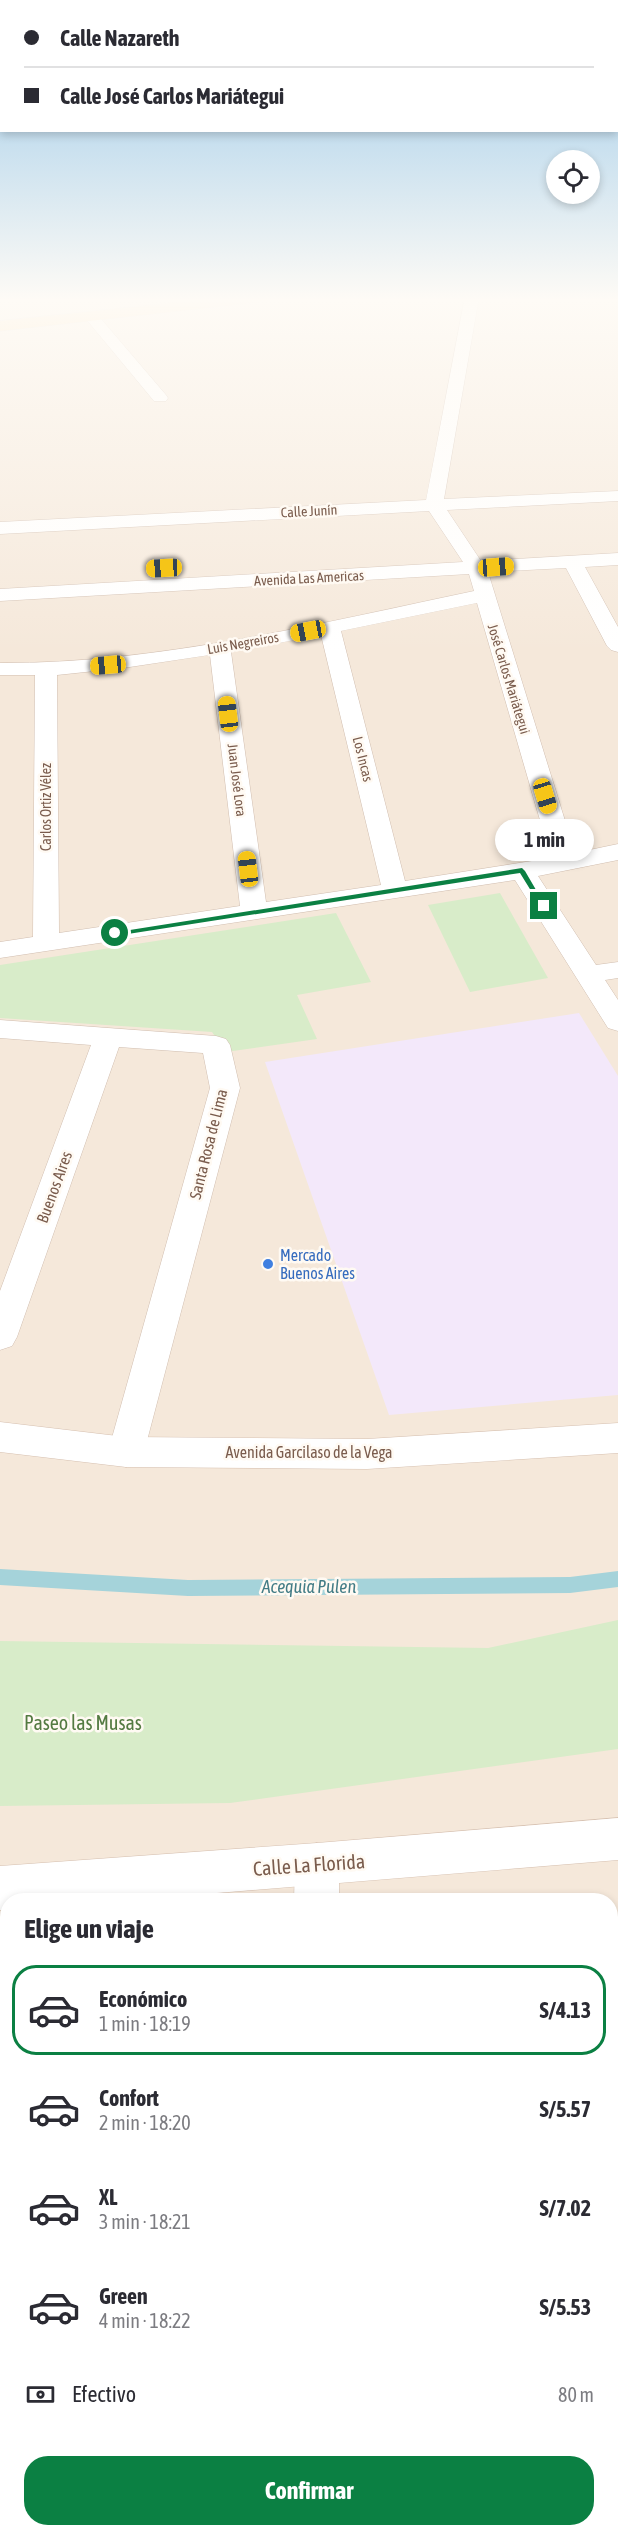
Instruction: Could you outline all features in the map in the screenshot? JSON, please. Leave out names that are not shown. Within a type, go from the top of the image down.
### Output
[{"type":"street","points":[[434,505],[450,415]]},
{"type":"street","name":"Calle Junín","points":[[0,528],[618,496]]},
{"type":"street","name":"José Carlos Mariátegui","points":[[434,505],[472,560],[565,863]]},
{"type":"street","name":"Avenida Las Americas","points":[[0,595],[472,560],[618,542]]},
{"type":"street","name":"Avenida Las Americas","points":[[0,577],[472,560],[573,562],[618,559]]},
{"type":"street","points":[[573,562],[618,646]]},
{"type":"street","name":"Luis Negreiros","points":[[0,669],[46,671],[108,665],[330,627],[483,595]]},
{"type":"street","name":"Los Incas","points":[[330,627],[395,891]]},
{"type":"street","name":"Juan José Lora","points":[[220,647],[254,913]]},
{"type":"street","name":"Carlos Ortiz Vélez","points":[[46,671],[46,944]]},
{"type":"street","points":[[0,950],[522,871],[618,852]]},
{"type":"street","points":[[522,871],[618,1022]]},
{"type":"street","points":[[588,975],[618,969]]},
{"type":"street","name":"Santa Rosa de Lima","points":[[0,1029],[216,1045],[225,1088],[126,1452]]},
{"type":"street","name":"Buenos Aires","points":[[0,1337],[108,1037]]},
{"type":"street","name":"Avenida Garcilaso de la Vega","points":[[0,1437],[126,1452],[367,1454],[618,1437]]},
{"type":"street","name":"Calle La Florida","points":[[0,1888],[317,1883],[618,1839]]},
{"type":"shaded area","points":[[0,415],[618,415],[618,1893],[0,1893]]},
{"type":"shaded area","points":[[579,1013],[618,1076],[618,1395],[389,1415],[265,1062]]},
{"type":"green space","points":[[500,893],[548,978],[470,992],[428,905]]},
{"type":"green space","points":[[336,913],[371,982],[297,995],[317,1039],[226,1052],[212,1032],[0,1018],[0,965]]},
{"type":"green space","name":"Paseo las Musas","points":[[618,1620],[618,1749],[230,1803],[0,1806],[0,1641],[488,1648]]},
{"type":"waterway","name":"Acequia Pulen","points":[[0,1577],[188,1588],[570,1585],[618,1579]]},
{"type":"place","name":"Mercado Buenos Aires","points":[[268,1264]]},
{"type":"route","points":[[115,933],[522,871],[544,906]]}]
